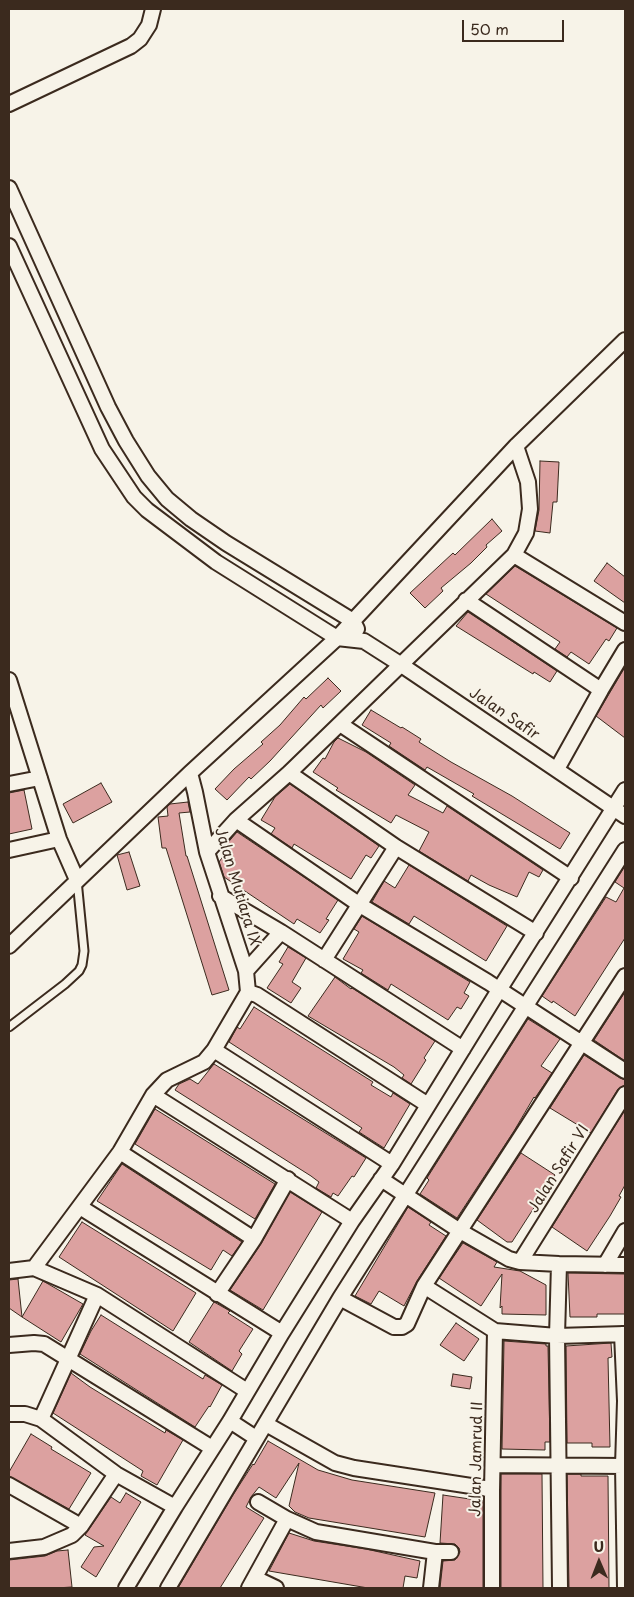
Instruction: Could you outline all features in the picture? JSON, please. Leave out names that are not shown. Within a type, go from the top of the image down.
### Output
[{"type":"street","points":[[9,104],[131,46],[140,39],[149,25],[153,9]]},
{"type":"street","points":[[9,188],[108,407],[126,442],[148,476],[167,499],[191,519],[226,543],[353,621],[364,641]]},
{"type":"street","points":[[9,246],[102,449],[134,497],[147,510],[216,562],[337,638],[364,641]]},
{"type":"street","points":[[9,946],[190,773],[337,638],[516,446],[625,340]]},
{"type":"street","points":[[207,852],[236,820],[289,773],[514,555],[526,533],[530,509],[528,482],[516,446]]},
{"type":"street","points":[[514,555],[625,623]]},
{"type":"street","points":[[466,600],[600,690]]},
{"type":"street","name":"Jalan Safir","points":[[364,641],[620,812]]},
{"type":"street","points":[[557,769],[600,690],[625,650]]},
{"type":"street","points":[[9,680],[15,721],[40,778],[59,839],[77,880]]},
{"type":"street","points":[[340,724],[571,878]]},
{"type":"street","name":"Jalan Mutiara IX","points":[[190,773],[207,852],[246,971],[248,992]]},
{"type":"street","points":[[289,773],[396,847],[536,933]]},
{"type":"street","points":[[9,784],[40,778]]},
{"type":"street","points":[[126,1588],[230,1421],[282,1333],[352,1221],[392,1164],[499,990],[571,878],[620,812],[625,790]]},
{"type":"street","points":[[236,820],[360,905],[499,990],[625,1071]]},
{"type":"street","points":[[9,850],[59,839]]},
{"type":"street","points":[[324,960],[396,847]]},
{"type":"street","points":[[168,1588],[340,1298],[625,850]]},
{"type":"street","points":[[220,896],[281,932],[464,1049]]},
{"type":"street","points":[[246,971],[281,932]]},
{"type":"street","points":[[340,1298],[394,1327],[402,1327],[406,1324],[424,1286],[623,983]]},
{"type":"street","points":[[34,1268],[120,1152],[153,1095],[166,1080],[204,1062],[214,1050],[248,992],[257,995],[428,1105]]},
{"type":"street","points":[[214,1050],[392,1164]]},
{"type":"street","name":"Jalan Safir VI","points":[[520,1262],[625,1094]]},
{"type":"street","points":[[153,1095],[352,1221]]},
{"type":"street","points":[[120,1152],[254,1239]]},
{"type":"street","points":[[218,1294],[254,1239],[288,1179]]},
{"type":"street","points":[[381,1179],[460,1231],[509,1259],[520,1262],[625,1265]]},
{"type":"street","points":[[80,1207],[282,1333]]},
{"type":"street","points":[[605,1265],[625,1231]]},
{"type":"street","points":[[560,1264],[557,1336],[560,1588]]},
{"type":"street","points":[[9,1271],[34,1268],[97,1295],[247,1391]]},
{"type":"street","points":[[424,1286],[494,1331],[557,1336],[624,1334],[625,1588]]},
{"type":"street","points":[[41,1419],[97,1295]]},
{"type":"street","name":"Jalan Jamrud II","points":[[492,1588],[494,1331]]},
{"type":"street","points":[[9,1345],[44,1344],[212,1448]]},
{"type":"street","points":[[9,1414],[25,1414],[41,1419],[116,1474],[175,1507]]},
{"type":"street","points":[[230,1421],[256,1438]]},
{"type":"street","points":[[266,1424],[335,1463],[354,1468],[492,1490]]},
{"type":"street","points":[[493,1465],[624,1466]]},
{"type":"street","points":[[9,1551],[44,1547],[72,1535],[81,1526],[116,1474]]},
{"type":"street","points":[[9,1485],[81,1526]]},
{"type":"street","points":[[258,1502],[287,1519],[316,1532],[434,1552],[451,1552]]},
{"type":"street","points":[[276,1588],[252,1583],[287,1519]]},
{"type":"street","points":[[431,1588],[434,1552]]},
{"type":"lane","points":[[9,1027],[65,984],[82,965],[84,951],[77,880]]},
{"type":"building","points":[[540,461],[559,462],[557,502],[553,502],[550,533],[535,531],[539,510]]},
{"type":"building","points":[[492,519],[502,531],[486,545],[487,547],[471,563],[441,588],[443,591],[425,608],[410,593],[453,553],[455,555]]},
{"type":"building","points":[[607,563],[625,577],[625,603],[594,581]]},
{"type":"building","points":[[515,566],[617,628],[609,641],[606,639],[589,664],[571,652],[567,657],[555,649],[560,642],[486,594]]},
{"type":"building","points":[[468,612],[557,671],[550,682],[534,672],[533,674],[456,626]]},
{"type":"building","points":[[625,667],[625,738],[596,716]]},
{"type":"building","points":[[328,678],[341,691],[323,708],[321,705],[270,761],[251,779],[249,777],[227,800],[215,789],[234,769],[263,744],[261,742],[280,725],[304,697],[306,699]]},
{"type":"building","points":[[371,710],[421,739],[419,742],[451,762],[512,796],[570,833],[560,849],[472,796],[474,794],[427,767],[425,770],[389,746],[391,743],[362,725]]},
{"type":"building","points":[[338,738],[366,752],[415,785],[408,795],[443,813],[447,806],[543,870],[539,877],[529,872],[517,897],[471,875],[468,881],[419,851],[429,832],[396,815],[391,823],[336,790],[338,788],[313,772],[323,758],[325,759]]},
{"type":"building","points":[[101,783],[112,802],[73,823],[63,804]]},
{"type":"building","points":[[290,784],[379,846],[371,858],[366,855],[351,879],[294,844],[292,848],[271,834],[275,828],[261,820],[275,797]]},
{"type":"building","points":[[24,790],[32,829],[9,834],[9,793]]},
{"type":"building","points":[[188,802],[190,812],[179,813],[186,856],[229,990],[212,995],[166,848],[162,848],[158,817],[168,816],[167,807],[170,804]]},
{"type":"building","points":[[237,832],[338,900],[326,919],[329,920],[320,933],[297,919],[294,924],[224,877],[219,862],[229,848],[225,846]]},
{"type":"building","points":[[129,852],[140,886],[127,890],[117,855]]},
{"type":"building","points":[[409,865],[507,926],[486,961],[414,916],[409,924],[372,902],[384,881],[395,888]]},
{"type":"building","points":[[625,866],[625,938],[575,1016],[542,996],[606,897],[616,902],[624,888],[615,882]]},
{"type":"building","points":[[362,916],[470,982],[464,993],[469,996],[461,1009],[457,1007],[448,1020],[391,984],[388,990],[361,973],[363,970],[343,959],[359,932],[354,929]]},
{"type":"building","points":[[288,947],[306,958],[292,982],[301,988],[291,1003],[267,988],[283,964],[279,962]]},
{"type":"building","points":[[335,977],[435,1041],[411,1084],[402,1078],[404,1075],[394,1067],[308,1016]]},
{"type":"building","points":[[625,992],[625,1061],[594,1040]]},
{"type":"building","points":[[254,1007],[373,1082],[371,1085],[391,1097],[393,1093],[410,1104],[384,1148],[359,1132],[362,1128],[229,1042],[237,1027],[240,1029]]},
{"type":"building","points":[[528,1019],[560,1039],[541,1066],[552,1073],[534,1097],[457,1218],[420,1194],[429,1180],[427,1178]]},
{"type":"building","points":[[584,1055],[625,1080],[625,1085],[618,1089],[591,1133],[550,1108]]},
{"type":"building","points":[[214,1064],[366,1158],[354,1177],[352,1176],[338,1196],[333,1193],[331,1197],[316,1188],[319,1182],[311,1176],[175,1090],[179,1084],[190,1079],[198,1084]]},
{"type":"building","points":[[155,1109],[275,1184],[255,1219],[135,1144]]},
{"type":"building","points":[[625,1110],[625,1185],[619,1196],[621,1197],[587,1251],[552,1227]]},
{"type":"building","points":[[521,1153],[555,1175],[512,1242],[507,1242],[477,1220]]},
{"type":"building","points":[[122,1164],[242,1242],[232,1256],[223,1250],[211,1270],[97,1201]]},
{"type":"building","points":[[290,1192],[322,1212],[263,1310],[230,1290],[261,1244]]},
{"type":"building","points":[[408,1207],[431,1222],[429,1225],[446,1236],[417,1281],[404,1306],[379,1291],[371,1304],[355,1296]]},
{"type":"building","points":[[82,1222],[196,1293],[173,1331],[59,1257]]},
{"type":"building","points":[[463,1243],[497,1262],[494,1267],[520,1271],[546,1285],[546,1315],[502,1314],[502,1306],[500,1308],[502,1274],[481,1306],[439,1278]]},
{"type":"building","points":[[568,1273],[625,1274],[625,1314],[597,1314],[597,1317],[570,1317]]},
{"type":"building","points":[[18,1279],[22,1317],[9,1308],[9,1280]]},
{"type":"building","points":[[43,1281],[83,1304],[61,1342],[22,1317]]},
{"type":"building","points":[[214,1302],[230,1311],[228,1313],[253,1329],[239,1351],[242,1354],[232,1371],[189,1342]]},
{"type":"building","points":[[101,1315],[203,1379],[205,1375],[222,1385],[210,1407],[195,1427],[80,1354]]},
{"type":"building","points":[[456,1323],[479,1339],[464,1361],[440,1345]]},
{"type":"building","points":[[504,1341],[546,1344],[548,1346],[550,1442],[545,1442],[545,1450],[502,1449]]},
{"type":"building","points":[[611,1343],[612,1357],[608,1358],[610,1447],[592,1447],[592,1443],[567,1443],[566,1346]]},
{"type":"building","points":[[71,1373],[90,1387],[165,1433],[166,1430],[183,1440],[157,1485],[141,1476],[143,1471],[53,1413]]},
{"type":"building","points":[[453,1374],[472,1377],[470,1389],[451,1386]]},
{"type":"building","points":[[31,1434],[52,1447],[51,1449],[91,1473],[69,1509],[9,1476],[9,1472]]},
{"type":"building","points":[[268,1441],[318,1470],[352,1480],[435,1493],[425,1537],[309,1518],[295,1512],[289,1506],[299,1463],[276,1498],[259,1487],[251,1497],[246,1507],[264,1518],[220,1588],[178,1588],[233,1495]]},
{"type":"building","points":[[501,1474],[542,1474],[543,1588],[501,1588]]},
{"type":"building","points":[[567,1474],[608,1476],[609,1588],[569,1588]]},
{"type":"building","points":[[126,1493],[141,1502],[96,1577],[81,1567],[94,1547],[104,1546],[85,1535],[111,1497],[120,1503]]},
{"type":"building","points":[[443,1495],[483,1501],[483,1588],[440,1588],[443,1561],[455,1560],[460,1552],[455,1544],[440,1543]]},
{"type":"building","points":[[289,1533],[314,1541],[366,1549],[420,1561],[417,1578],[405,1576],[403,1588],[368,1588],[269,1571]]},
{"type":"building","points":[[68,1550],[72,1587],[9,1588],[9,1560],[45,1556],[57,1551]]}]
